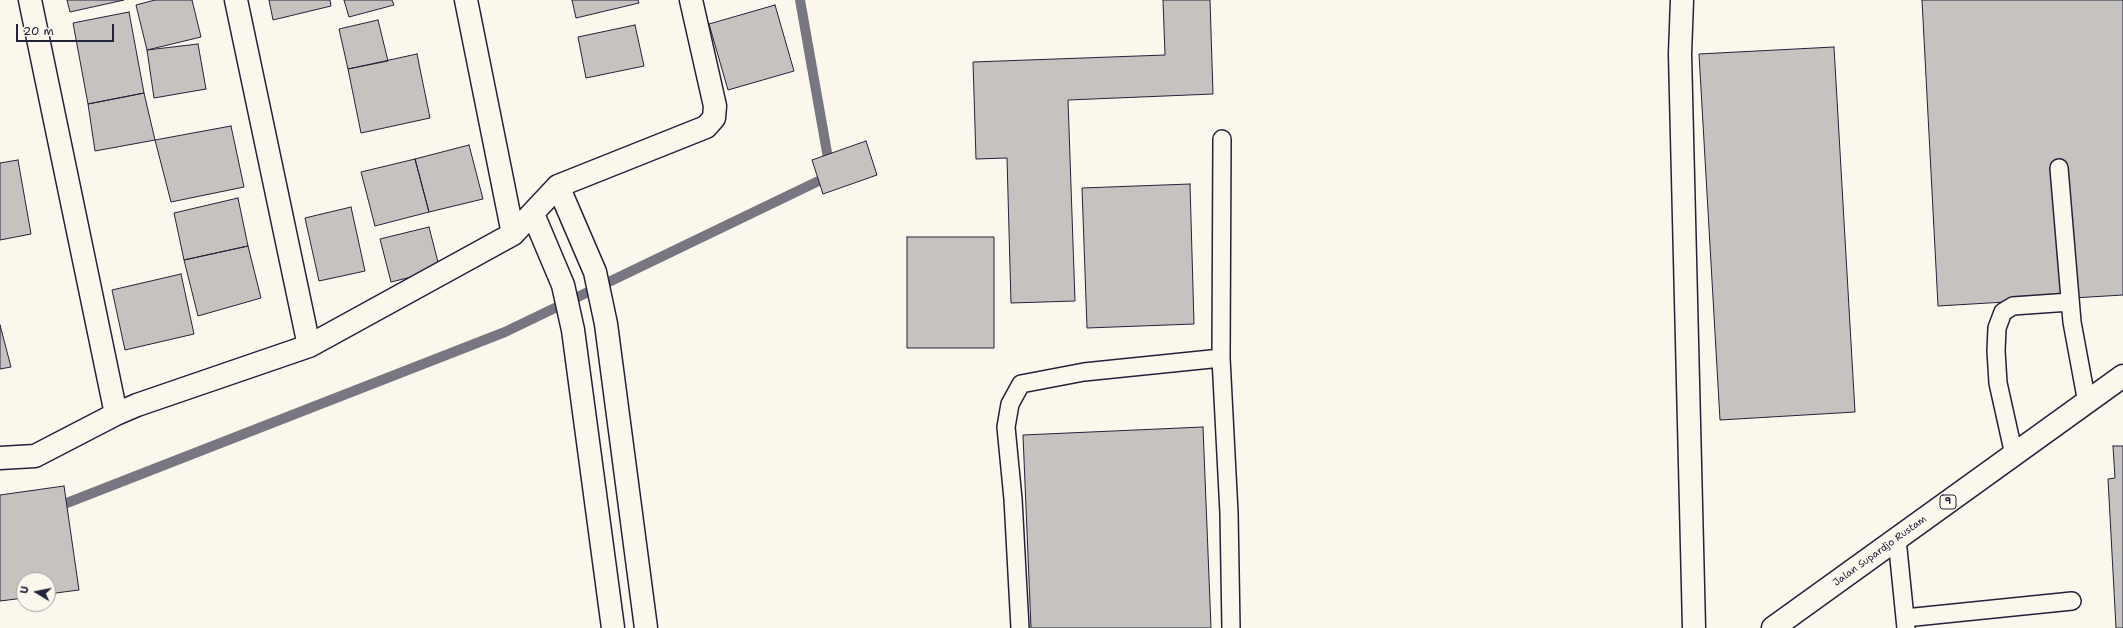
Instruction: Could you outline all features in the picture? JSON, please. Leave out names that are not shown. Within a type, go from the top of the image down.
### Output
[{"type":"main road","points":[[30,0],[116,414]]},
{"type":"main road","points":[[236,0],[309,346]]},
{"type":"main road","points":[[466,0],[513,234]]},
{"type":"main road","points":[[0,458],[35,456],[116,414],[309,346],[513,234],[558,186],[706,127],[714,118],[715,106],[691,0]]},
{"type":"main road","points":[[1682,0],[1680,54],[1694,628]]},
{"type":"main road","points":[[558,186],[595,272],[606,324],[646,628]]},
{"type":"main road","points":[[533,214],[563,285],[573,330],[613,628]]},
{"type":"main road","name":"Jalan Supardjo Rustam","points":[[1773,628],[2123,376]]},
{"type":"lane","points":[[1222,139],[1221,358],[1229,513],[1231,628]]},
{"type":"lane","points":[[2059,168],[2070,302],[2086,402]]},
{"type":"lane","points":[[2014,455],[1998,375],[1997,328],[2003,312],[2013,306],[2070,302]]},
{"type":"lane","points":[[1020,628],[1013,500],[1006,427],[1010,404],[1021,384],[1084,372],[1221,358]]},
{"type":"lane","points":[[1896,539],[1905,623],[2072,601]]},
{"type":"building","points":[[67,0],[124,0],[70,12]]},
{"type":"building","points":[[155,0],[192,0],[201,37],[147,50],[136,5]]},
{"type":"building","points":[[269,0],[330,0],[331,6],[273,20]]},
{"type":"building","points":[[344,0],[392,0],[394,5],[349,17]]},
{"type":"building","points":[[572,0],[638,0],[639,3],[576,18]]},
{"type":"building","points":[[1163,0],[1210,0],[1213,94],[1068,100],[1075,301],[1011,303],[1007,158],[976,159],[973,62],[1165,55]]},
{"type":"building","points":[[1922,0],[2123,0],[2123,295],[1938,306]]},
{"type":"building","points":[[775,5],[794,71],[728,90],[709,24]]},
{"type":"building","points":[[129,12],[144,93],[88,104],[73,23]]},
{"type":"building","points":[[378,20],[388,61],[348,69],[339,29]]},
{"type":"building","points":[[635,25],[644,66],[586,78],[578,37]]},
{"type":"building","points":[[198,44],[206,89],[154,98],[147,50]]},
{"type":"building","points":[[1834,47],[1855,412],[1720,420],[1699,54]]},
{"type":"building","points":[[417,54],[430,118],[361,133],[348,69]]},
{"type":"building","points":[[144,93],[155,140],[95,151],[88,104]]},
{"type":"building","points":[[231,126],[244,187],[171,202],[155,140]]},
{"type":"building","points":[[866,141],[877,175],[823,194],[812,160]]},
{"type":"building","points":[[469,145],[483,199],[429,212],[415,159]]},
{"type":"building","points":[[415,159],[429,212],[375,226],[361,172]]},
{"type":"building","points":[[18,160],[31,234],[0,240],[0,163]]},
{"type":"building","points":[[1190,184],[1194,324],[1087,328],[1082,188]]},
{"type":"building","points":[[238,198],[248,246],[184,260],[174,213]]},
{"type":"building","points":[[351,207],[365,271],[319,281],[305,218]]},
{"type":"building","points":[[429,227],[440,270],[391,282],[380,239]]},
{"type":"building","points":[[907,237],[994,237],[994,348],[907,348]]},
{"type":"building","points":[[248,246],[261,298],[198,316],[184,260]]},
{"type":"building","points":[[181,274],[194,334],[125,350],[112,290]]},
{"type":"building","points":[[0,325],[11,367],[0,369]]},
{"type":"building","points":[[1203,427],[1211,628],[1031,628],[1023,435]]},
{"type":"building","points":[[2113,446],[2123,446],[2123,628],[2116,628],[2108,479],[2115,478]]},
{"type":"building","points":[[64,486],[79,590],[56,593],[56,572],[16,572],[16,599],[0,601],[0,495]]},
{"type":"waterway","points":[[54,508],[505,332],[831,175],[800,0]]}]
